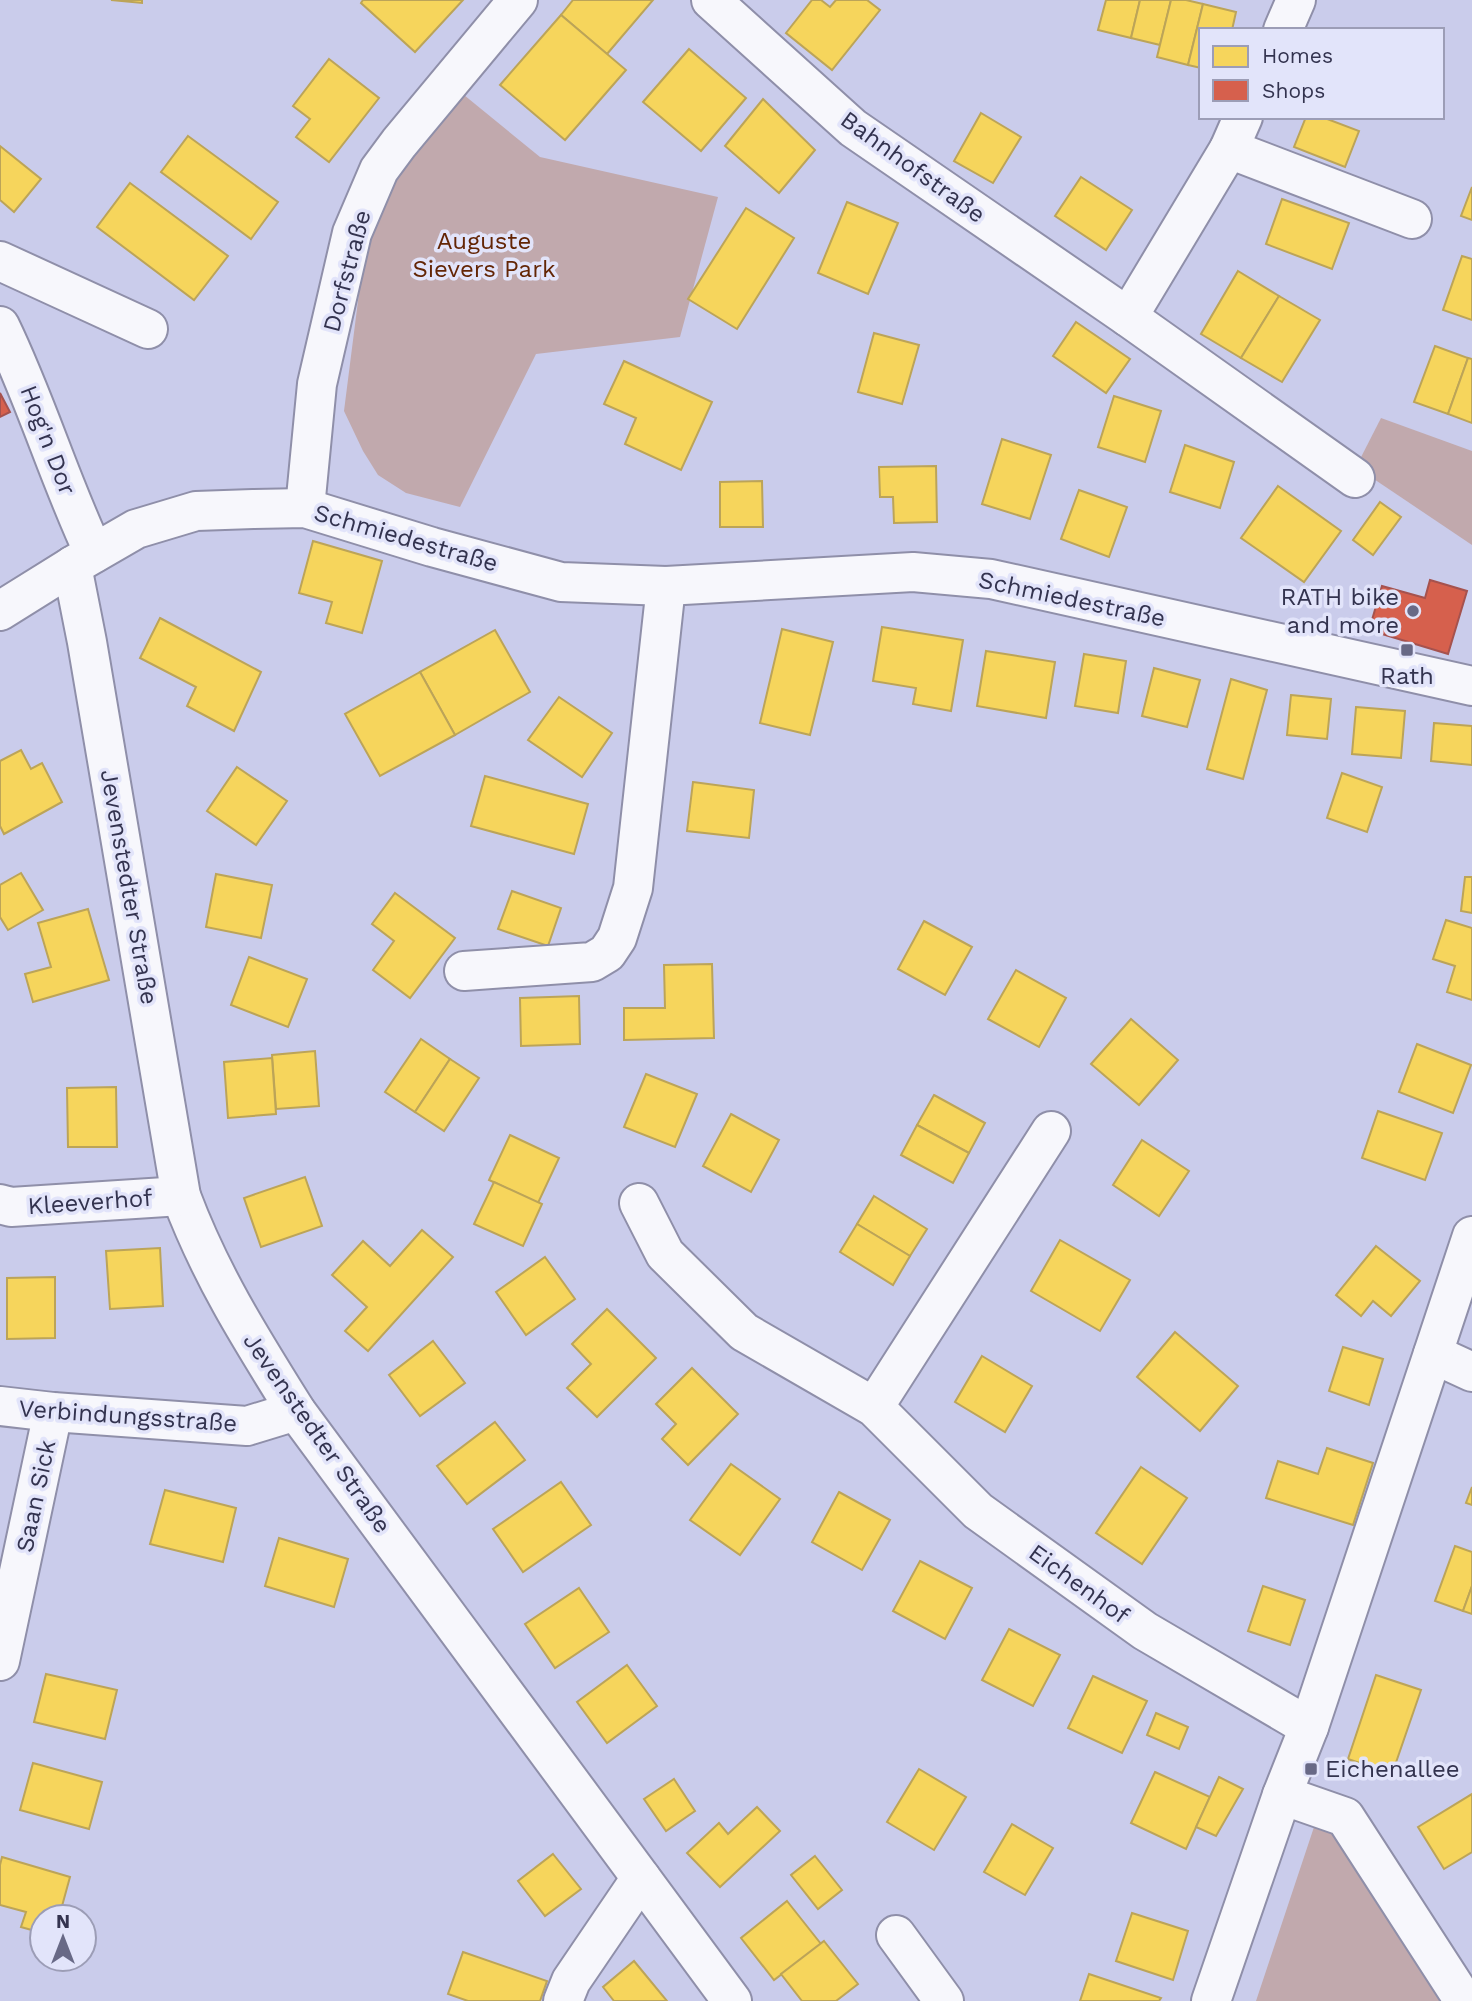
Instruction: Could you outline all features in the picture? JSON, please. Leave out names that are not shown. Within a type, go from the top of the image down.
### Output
[{"type":"street","name":"Dorfstraße","points":[[305,508],[317,384],[352,233],[379,170],[518,0]]},
{"type":"street","name":"Bahnhofstraße","points":[[711,0],[853,128],[1128,317],[1355,478]]},
{"type":"street","points":[[1284,28],[1296,0]]},
{"type":"street","points":[[1128,317],[1236,133],[1412,219]]},
{"type":"street","points":[[0,261],[148,329]]},
{"type":"street","name":"Hog'n Dor","points":[[0,326],[20,367],[79,521],[83,560]]},
{"type":"street","name":"Schmiedestraße","points":[[83,560],[136,530],[196,511],[305,508],[432,547],[561,582],[666,586],[913,572],[991,579],[1469,676]]},
{"type":"street","points":[[0,611],[83,560]]},
{"type":"street","name":"Jevenstedter Straße","points":[[83,560],[89,655],[181,1196],[199,1244],[233,1310],[296,1411],[732,2001]]},
{"type":"street","points":[[464,971],[592,962],[607,953],[617,938],[633,888],[666,586]]},
{"type":"street","points":[[874,1407],[1051,1130]]},
{"type":"street","name":"Kleeverhof","points":[[0,1204],[11,1207],[181,1196]]},
{"type":"street","name":"Eichenhof","points":[[639,1203],[665,1254],[744,1332],[874,1407],[978,1511],[1145,1631],[1309,1727]]},
{"type":"street","points":[[1211,2001],[1282,1795],[1309,1727],[1472,1236]]},
{"type":"street","points":[[1433,1354],[1472,1371]]},
{"type":"street","name":"Verbindungsstraße","points":[[0,1406],[247,1426],[296,1411]]},
{"type":"street","name":"Saan Sick","points":[[0,1661],[53,1412]]},
{"type":"street","points":[[1282,1795],[1345,1817],[1465,2001]]},
{"type":"street","points":[[563,2001],[571,1981],[641,1878]]},
{"type":"street","points":[[896,1935],[944,2001]]},
{"type":"green space","name":"Auguste Sievers Park","points":[[464,95],[540,157],[718,197],[680,337],[536,354],[460,507],[406,493],[378,475],[344,411],[365,246],[395,177]]},
{"type":"green space","points":[[1381,418],[1472,451],[1472,545],[1356,467]]},
{"type":"green space","points":[[1314,1827],[1338,1831],[1440,2001],[1256,2001]]},
{"type":"building: Homes","points":[[111,0],[142,0],[142,3]]},
{"type":"building: Homes","points":[[363,0],[463,0],[415,52],[361,3]]},
{"type":"building: Homes","points":[[573,0],[653,0],[607,54],[561,15]]},
{"type":"building: Homes","points":[[812,0],[821,0],[830,7],[836,0],[867,0],[880,10],[832,70],[786,33]]},
{"type":"building: Homes","points":[[1106,0],[1140,0],[1131,38],[1098,30]]},
{"type":"building: Homes","points":[[1140,0],[1171,0],[1160,45],[1131,38]]},
{"type":"building: Homes","points":[[1171,0],[1203,4],[1188,65],[1157,57]]},
{"type":"building: Homes","points":[[1203,4],[1236,12],[1232,28],[1199,28],[1199,68],[1188,65]]},
{"type":"building: Homes","points":[[561,15],[626,70],[565,140],[500,85]]},
{"type":"building: Homes","points":[[689,49],[746,98],[701,151],[643,102]]},
{"type":"building: Homes","points":[[329,59],[379,98],[329,162],[296,137],[310,119],[293,106]]},
{"type":"building: Homes","points":[[763,99],[815,150],[779,193],[725,146]]},
{"type":"building: Homes","points":[[981,113],[1021,137],[993,183],[954,161]]},
{"type":"building: Homes","points":[[1305,119],[1327,119],[1359,131],[1345,167],[1294,147]]},
{"type":"building: Homes","points":[[188,136],[278,202],[251,239],[161,172]]},
{"type":"building: Homes","points":[[0,146],[41,179],[14,212],[0,200]]},
{"type":"building: Homes","points":[[1081,177],[1132,210],[1106,250],[1055,216]]},
{"type":"building: Homes","points":[[130,183],[228,256],[194,300],[97,227]]},
{"type":"building: Homes","points":[[1472,187],[1472,220],[1461,216]]},
{"type":"building: Homes","points":[[1282,199],[1349,223],[1332,269],[1266,244]]},
{"type":"building: Homes","points":[[847,202],[898,223],[868,294],[818,273]]},
{"type":"building: Homes","points":[[746,208],[794,238],[737,329],[688,299]]},
{"type":"building: Homes","points":[[1462,256],[1472,259],[1472,320],[1443,310]]},
{"type":"building: Homes","points":[[1238,271],[1279,296],[1241,358],[1201,334]]},
{"type":"building: Homes","points":[[1279,296],[1320,320],[1282,382],[1241,358]]},
{"type":"building: Homes","points":[[1076,322],[1130,359],[1106,393],[1053,356]]},
{"type":"building: Homes","points":[[874,333],[919,345],[902,404],[858,392]]},
{"type":"building: Homes","points":[[1435,346],[1468,358],[1448,414],[1414,402]]},
{"type":"building: Homes","points":[[1468,358],[1472,359],[1472,423],[1448,414]]},
{"type":"building: Homes","points":[[624,361],[712,402],[681,470],[625,444],[636,418],[604,404]]},
{"type":"building: Homes","points":[[1114,396],[1161,411],[1145,462],[1098,447]]},
{"type":"building: Homes","points":[[1002,439],[1051,455],[1030,519],[982,504]]},
{"type":"building: Homes","points":[[1185,445],[1234,462],[1220,508],[1170,492]]},
{"type":"building: Homes","points":[[936,466],[937,522],[894,523],[893,497],[880,497],[879,467]]},
{"type":"building: Homes","points":[[762,481],[763,527],[720,527],[720,482]]},
{"type":"building: Homes","points":[[1278,486],[1341,531],[1304,582],[1241,538]]},
{"type":"building: Homes","points":[[1079,490],[1127,507],[1109,557],[1061,539]]},
{"type":"building: Homes","points":[[1380,502],[1401,517],[1373,555],[1353,540]]},
{"type":"building: Homes","points":[[313,541],[382,561],[362,633],[326,623],[332,602],[299,593]]},
{"type":"building: Homes","points":[[160,618],[261,672],[234,731],[187,706],[196,687],[140,658]]},
{"type":"building: Homes","points":[[882,627],[963,640],[951,711],[913,704],[916,688],[873,681]]},
{"type":"building: Homes","points":[[782,629],[833,642],[810,735],[760,723]]},
{"type":"building: Homes","points":[[495,630],[530,692],[455,735],[420,672]]},
{"type":"building: Homes","points":[[986,651],[1055,662],[1046,718],[977,706]]},
{"type":"building: Homes","points":[[1084,654],[1126,661],[1118,713],[1075,706]]},
{"type":"building: Homes","points":[[1154,668],[1200,680],[1187,727],[1142,716]]},
{"type":"building: Homes","points":[[420,672],[455,735],[380,776],[345,714]]},
{"type":"building: Homes","points":[[1231,679],[1267,690],[1243,779],[1207,769]]},
{"type":"building: Homes","points":[[1291,695],[1331,699],[1327,739],[1287,735]]},
{"type":"building: Homes","points":[[559,697],[612,733],[582,777],[528,740]]},
{"type":"building: Homes","points":[[1356,707],[1405,711],[1401,758],[1352,754]]},
{"type":"building: Homes","points":[[1434,723],[1472,726],[1472,765],[1431,761]]},
{"type":"building: Homes","points":[[21,750],[31,769],[42,763],[62,802],[4,834],[0,826],[0,761]]},
{"type":"building: Homes","points":[[237,767],[287,801],[256,845],[207,811]]},
{"type":"building: Homes","points":[[1342,773],[1382,787],[1367,832],[1327,818]]},
{"type":"building: Homes","points":[[485,776],[588,804],[574,854],[471,826]]},
{"type":"building: Homes","points":[[693,782],[754,790],[749,838],[687,831]]},
{"type":"building: Homes","points":[[21,873],[43,910],[8,930],[0,917],[0,885]]},
{"type":"building: Homes","points":[[216,874],[272,885],[261,938],[206,927]]},
{"type":"building: Homes","points":[[1465,877],[1472,877],[1472,913],[1461,911]]},
{"type":"building: Homes","points":[[512,891],[561,908],[548,946],[498,929]]},
{"type":"building: Homes","points":[[395,893],[455,938],[410,998],[373,970],[394,941],[372,924]]},
{"type":"building: Homes","points":[[88,909],[109,980],[33,1002],[25,974],[51,967],[38,923]]},
{"type":"building: Homes","points":[[1446,920],[1472,928],[1472,1000],[1447,992],[1455,966],[1433,959]]},
{"type":"building: Homes","points":[[924,921],[972,947],[945,995],[898,969]]},
{"type":"building: Homes","points":[[249,957],[307,979],[288,1027],[231,1005]]},
{"type":"building: Homes","points":[[712,964],[714,1038],[624,1040],[624,1008],[665,1008],[664,965]]},
{"type":"building: Homes","points":[[1016,970],[1066,998],[1039,1047],[988,1019]]},
{"type":"building: Homes","points":[[579,996],[580,1044],[521,1046],[520,998]]},
{"type":"building: Homes","points":[[1131,1019],[1178,1060],[1139,1105],[1091,1064]]},
{"type":"building: Homes","points":[[421,1039],[450,1059],[415,1112],[385,1092]]},
{"type":"building: Homes","points":[[1417,1044],[1471,1065],[1453,1113],[1399,1092]]},
{"type":"building: Homes","points":[[315,1051],[319,1106],[276,1109],[272,1055]]},
{"type":"building: Homes","points":[[272,1058],[276,1114],[228,1118],[224,1062]]},
{"type":"building: Homes","points":[[450,1059],[479,1078],[444,1131],[415,1112]]},
{"type":"building: Homes","points":[[646,1074],[697,1094],[675,1147],[624,1127]]},
{"type":"building: Homes","points":[[116,1087],[117,1147],[68,1147],[67,1088]]},
{"type":"building: Homes","points":[[934,1095],[985,1123],[969,1153],[917,1125]]},
{"type":"building: Homes","points":[[1378,1111],[1442,1133],[1425,1180],[1362,1158]]},
{"type":"building: Homes","points":[[731,1114],[779,1140],[751,1192],[703,1166]]},
{"type":"building: Homes","points":[[917,1125],[969,1153],[953,1183],[901,1155]]},
{"type":"building: Homes","points":[[510,1135],[559,1158],[538,1203],[489,1180]]},
{"type":"building: Homes","points":[[1142,1140],[1189,1171],[1159,1216],[1113,1185]]},
{"type":"building: Homes","points":[[305,1177],[322,1226],[261,1247],[244,1198]]},
{"type":"building: Homes","points":[[494,1182],[542,1204],[523,1246],[474,1224]]},
{"type":"building: Homes","points":[[874,1196],[927,1229],[910,1256],[857,1224]]},
{"type":"building: Homes","points":[[857,1224],[910,1256],[893,1285],[840,1252]]},
{"type":"building: Homes","points":[[422,1230],[453,1257],[368,1351],[345,1331],[367,1307],[332,1275],[363,1241],[390,1266]]},
{"type":"building: Homes","points":[[1060,1240],[1130,1280],[1100,1331],[1031,1291]]},
{"type":"building: Homes","points":[[1376,1246],[1420,1281],[1391,1316],[1373,1301],[1361,1316],[1336,1295]]},
{"type":"building: Homes","points":[[160,1248],[163,1306],[110,1309],[106,1251]]},
{"type":"building: Homes","points":[[545,1257],[575,1299],[526,1335],[496,1292]]},
{"type":"building: Homes","points":[[55,1277],[55,1338],[7,1339],[7,1278]]},
{"type":"building: Homes","points":[[607,1309],[656,1358],[597,1417],[567,1388],[591,1364],[572,1344]]},
{"type":"building: Homes","points":[[1175,1332],[1238,1386],[1200,1431],[1137,1377]]},
{"type":"building: Homes","points":[[433,1341],[465,1383],[420,1416],[389,1375]]},
{"type":"building: Homes","points":[[1343,1347],[1383,1359],[1369,1405],[1329,1391]]},
{"type":"building: Homes","points":[[982,1356],[1032,1386],[1005,1432],[955,1402]]},
{"type":"building: Homes","points":[[692,1368],[738,1414],[688,1465],[662,1439],[676,1424],[656,1404]]},
{"type":"building: Homes","points":[[495,1422],[525,1460],[467,1504],[437,1466]]},
{"type":"building: Homes","points":[[1327,1448],[1373,1463],[1353,1525],[1266,1498],[1278,1461],[1318,1474]]},
{"type":"building: Homes","points":[[731,1464],[780,1499],[740,1555],[690,1520]]},
{"type":"building: Homes","points":[[1141,1467],[1187,1498],[1142,1564],[1096,1533]]},
{"type":"building: Homes","points":[[561,1482],[591,1525],[523,1572],[493,1529]]},
{"type":"building: Homes","points":[[1472,1487],[1472,1505],[1466,1503]]},
{"type":"building: Homes","points":[[165,1490],[236,1508],[223,1562],[150,1544]]},
{"type":"building: Homes","points":[[839,1492],[890,1520],[862,1570],[812,1542]]},
{"type":"building: Homes","points":[[279,1538],[348,1559],[334,1607],[265,1586]]},
{"type":"building: Homes","points":[[1455,1546],[1472,1552],[1472,1586],[1463,1611],[1435,1601]]},
{"type":"building: Homes","points":[[920,1561],[972,1588],[945,1639],[893,1611]]},
{"type":"building: Homes","points":[[1263,1586],[1305,1600],[1290,1645],[1248,1631]]},
{"type":"building: Homes","points":[[1472,1586],[1472,1614],[1463,1611]]},
{"type":"building: Homes","points":[[579,1588],[609,1632],[555,1668],[525,1624]]},
{"type":"building: Homes","points":[[1009,1629],[1060,1655],[1033,1706],[982,1680]]},
{"type":"building: Homes","points":[[627,1665],[657,1706],[607,1743],[577,1702]]},
{"type":"building: Homes","points":[[46,1674],[117,1690],[105,1739],[34,1722]]},
{"type":"building: Homes","points":[[1376,1675],[1421,1690],[1392,1774],[1348,1759]]},
{"type":"building: Homes","points":[[1093,1676],[1147,1701],[1122,1753],[1068,1728]]},
{"type":"building: Homes","points":[[1156,1713],[1188,1727],[1179,1749],[1147,1735]]},
{"type":"building: Homes","points":[[33,1763],[102,1782],[89,1829],[20,1810]]},
{"type":"building: Homes","points":[[919,1769],[966,1797],[934,1850],[887,1822]]},
{"type":"building: Homes","points":[[1155,1772],[1210,1797],[1186,1849],[1131,1823]]},
{"type":"building: Homes","points":[[1219,1777],[1243,1789],[1216,1836],[1196,1827]]},
{"type":"building: Homes","points":[[674,1779],[695,1811],[666,1831],[644,1799]]},
{"type":"building: Homes","points":[[1472,1794],[1472,1852],[1444,1869],[1418,1827]]},
{"type":"building: Homes","points":[[757,1807],[780,1831],[720,1887],[687,1853],[719,1823],[728,1834]]},
{"type":"building: Homes","points":[[1012,1824],[1053,1848],[1025,1895],[984,1872]]},
{"type":"building: Homes","points":[[553,1854],[581,1889],[545,1916],[518,1881]]},
{"type":"building: Homes","points":[[815,1856],[842,1890],[818,1909],[791,1875]]},
{"type":"building: Homes","points":[[2,1857],[70,1877],[63,1903],[28,1903],[28,1929],[21,1927],[26,1912],[0,1905]]},
{"type":"building: Homes","points":[[787,1901],[821,1944],[774,1980],[741,1938]]},
{"type":"building: Homes","points":[[1132,1913],[1188,1931],[1173,1980],[1116,1961]]},
{"type":"building: Homes","points":[[824,1941],[858,1984],[836,2001],[802,2001],[781,1974]]},
{"type":"building: Homes","points":[[463,1952],[547,1981],[540,2001],[468,2001],[448,1994]]},
{"type":"building: Homes","points":[[634,1961],[667,2001],[614,2001],[603,1987]]},
{"type":"building: Homes","points":[[1089,1974],[1161,1998],[1159,2001],[1080,2001]]},
{"type":"building: Shops","points":[[0,393],[10,412],[0,417]]},
{"type":"building: Shops","points":[[1430,580],[1467,591],[1448,654],[1369,630],[1382,586],[1425,598]]},
{"type":"place","name":"RATH bike and more","points":[[1413,611]]},
{"type":"place","name":"Rath","points":[[1407,650]]},
{"type":"place","name":"Eichenallee","points":[[1311,1769]]}]
